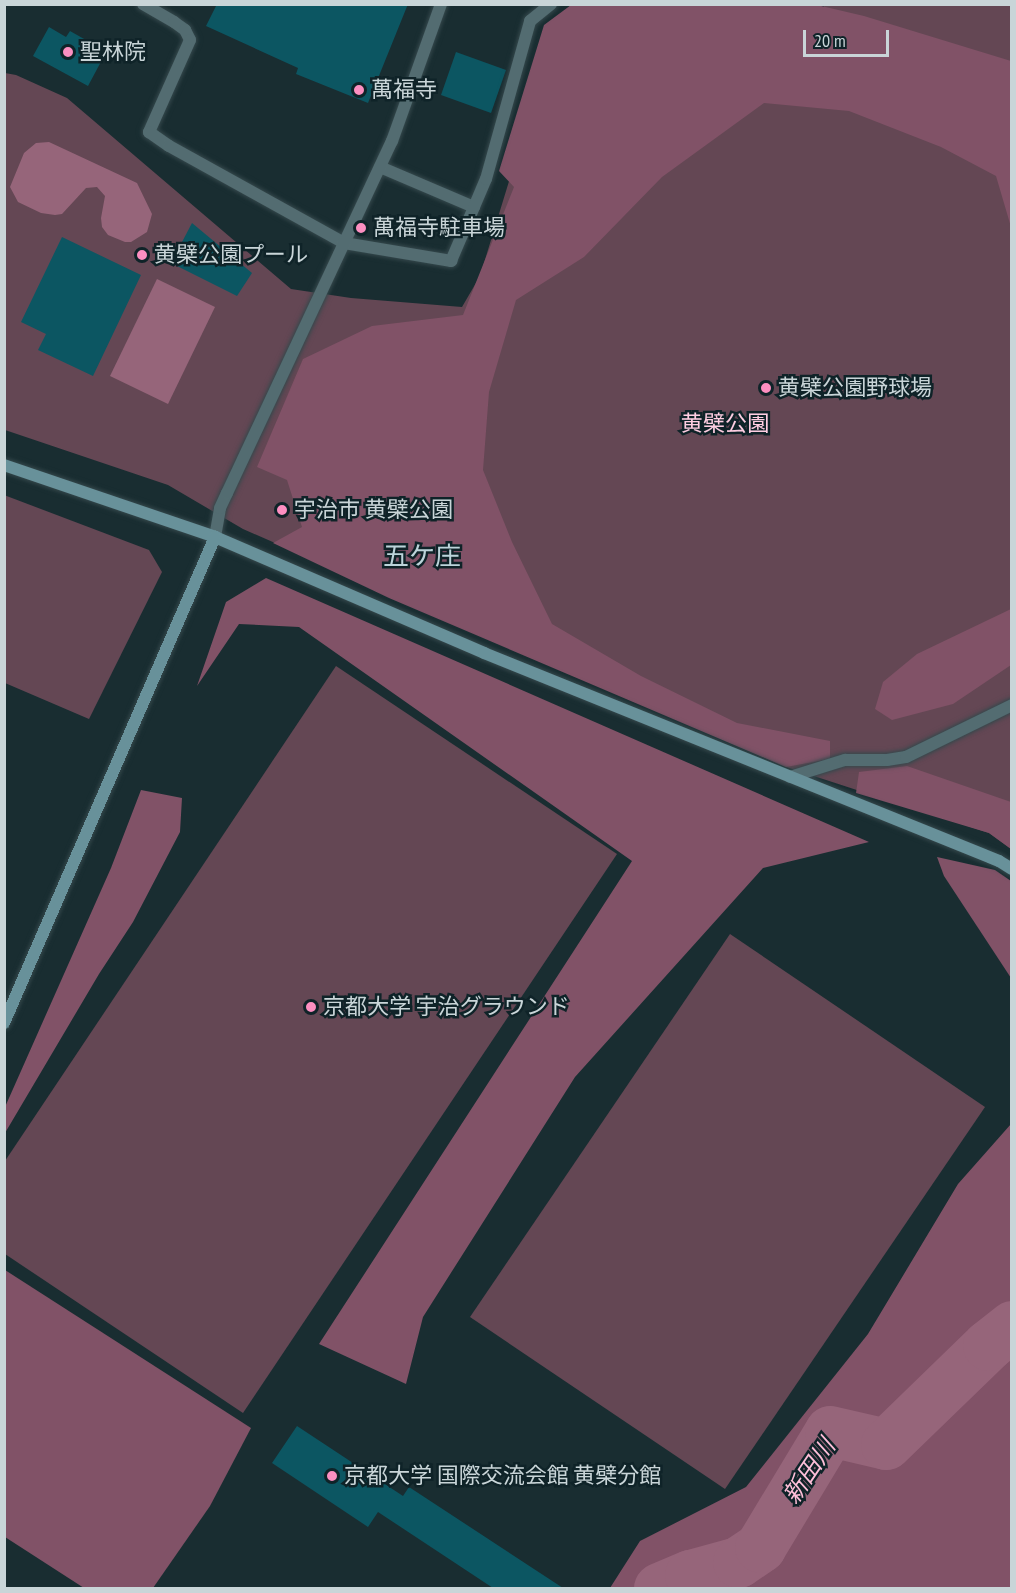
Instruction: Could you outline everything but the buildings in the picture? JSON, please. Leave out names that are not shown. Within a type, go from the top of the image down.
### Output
[{"type":"street","points":[[4,465],[215,537],[484,653],[999,861],[1011,869]]},
{"type":"street","points":[[4,1023],[215,537]]},
{"type":"lane","points":[[143,4],[179,26],[190,40],[149,132],[344,243],[451,261],[486,179],[530,21],[551,4]]},
{"type":"lane","points":[[215,537],[220,508],[393,141],[441,4]]},
{"type":"lane","points":[[380,167],[474,207]]},
{"type":"lane","points":[[790,777],[845,760],[906,758],[1011,705]]},
{"type":"green space","name":"黄檗公園","points":[[755,4],[1011,102],[1011,849],[989,833],[786,767],[243,529],[168,485],[5,430],[5,73],[16,75],[67,98],[291,289],[351,298],[462,307],[480,276],[554,34]]},
{"type":"green space","points":[[824,5],[1011,5],[1011,93],[822,15]]},
{"type":"green space","points":[[4,495],[149,550],[162,572],[89,719],[5,683]]},
{"type":"green space","name":"京都大学 宇治グラウンド","points":[[336,666],[617,854],[243,1413],[5,1254],[5,1161]]},
{"type":"green space","points":[[730,934],[985,1107],[725,1489],[470,1317]]},
{"type":"shaded area","points":[[571,5],[817,5],[864,16],[1011,61],[1011,227],[996,176],[941,147],[849,111],[764,103],[662,177],[584,257],[516,300],[489,392],[483,470],[512,542],[552,624],[641,676],[737,723],[830,741],[830,759],[786,767],[389,598],[273,543],[302,527],[287,480],[257,467],[303,359],[372,326],[463,315],[514,187],[499,171],[544,25]]},
{"type":"shaded area","points":[[49,142],[137,183],[152,214],[147,232],[131,242],[108,235],[102,227],[101,218],[105,196],[97,187],[86,188],[62,214],[41,213],[18,202],[10,187],[24,153],[36,143]]},
{"type":"shaded area","points":[[157,279],[215,307],[168,404],[110,376]]},
{"type":"shaded area","points":[[266,578],[869,842],[763,868],[575,1077],[423,1317],[406,1384],[319,1344],[632,861],[299,627],[239,624],[197,686],[226,602]]},
{"type":"shaded area","points":[[1011,609],[1011,665],[953,704],[892,720],[875,709],[883,682],[917,654]]},
{"type":"shaded area","points":[[907,766],[1011,802],[1011,849],[989,833],[856,793],[859,772]]},
{"type":"shaded area","points":[[141,790],[182,798],[180,832],[133,922],[99,974],[5,1133],[5,1107],[111,868]]},
{"type":"shaded area","points":[[937,857],[995,870],[1011,881],[1011,978],[944,876]]},
{"type":"shaded area","points":[[1011,1124],[1011,1588],[610,1588],[640,1541],[746,1487],[868,1334],[958,1184]]},
{"type":"shaded area","points":[[5,1270],[251,1428],[210,1506],[153,1588],[84,1588],[5,1537]]},
{"type":"waterway","name":"新田川","points":[[659,1588],[690,1575],[738,1562],[760,1547],[830,1431],[886,1444],[988,1345],[1012,1326]]},
{"type":"place","name":"聖林院","points":[[68,52]]},
{"type":"place","name":"萬福寺","points":[[359,90]]},
{"type":"place","name":"萬福寺駐車場","points":[[361,228]]},
{"type":"place","name":"黄檗公園プール","points":[[142,255]]},
{"type":"place","name":"黄檗公園野球場","points":[[766,388]]},
{"type":"place","name":"宇治市 黄檗公園","points":[[282,510]]},
{"type":"place","name":"京都大学 宇治グラウンド","points":[[311,1007]]},
{"type":"place","name":"京都大学 国際交流会館 黄檗分館","points":[[332,1476]]},
{"type":"district","name":"五ケ庄","points":[[422,556]]}]
